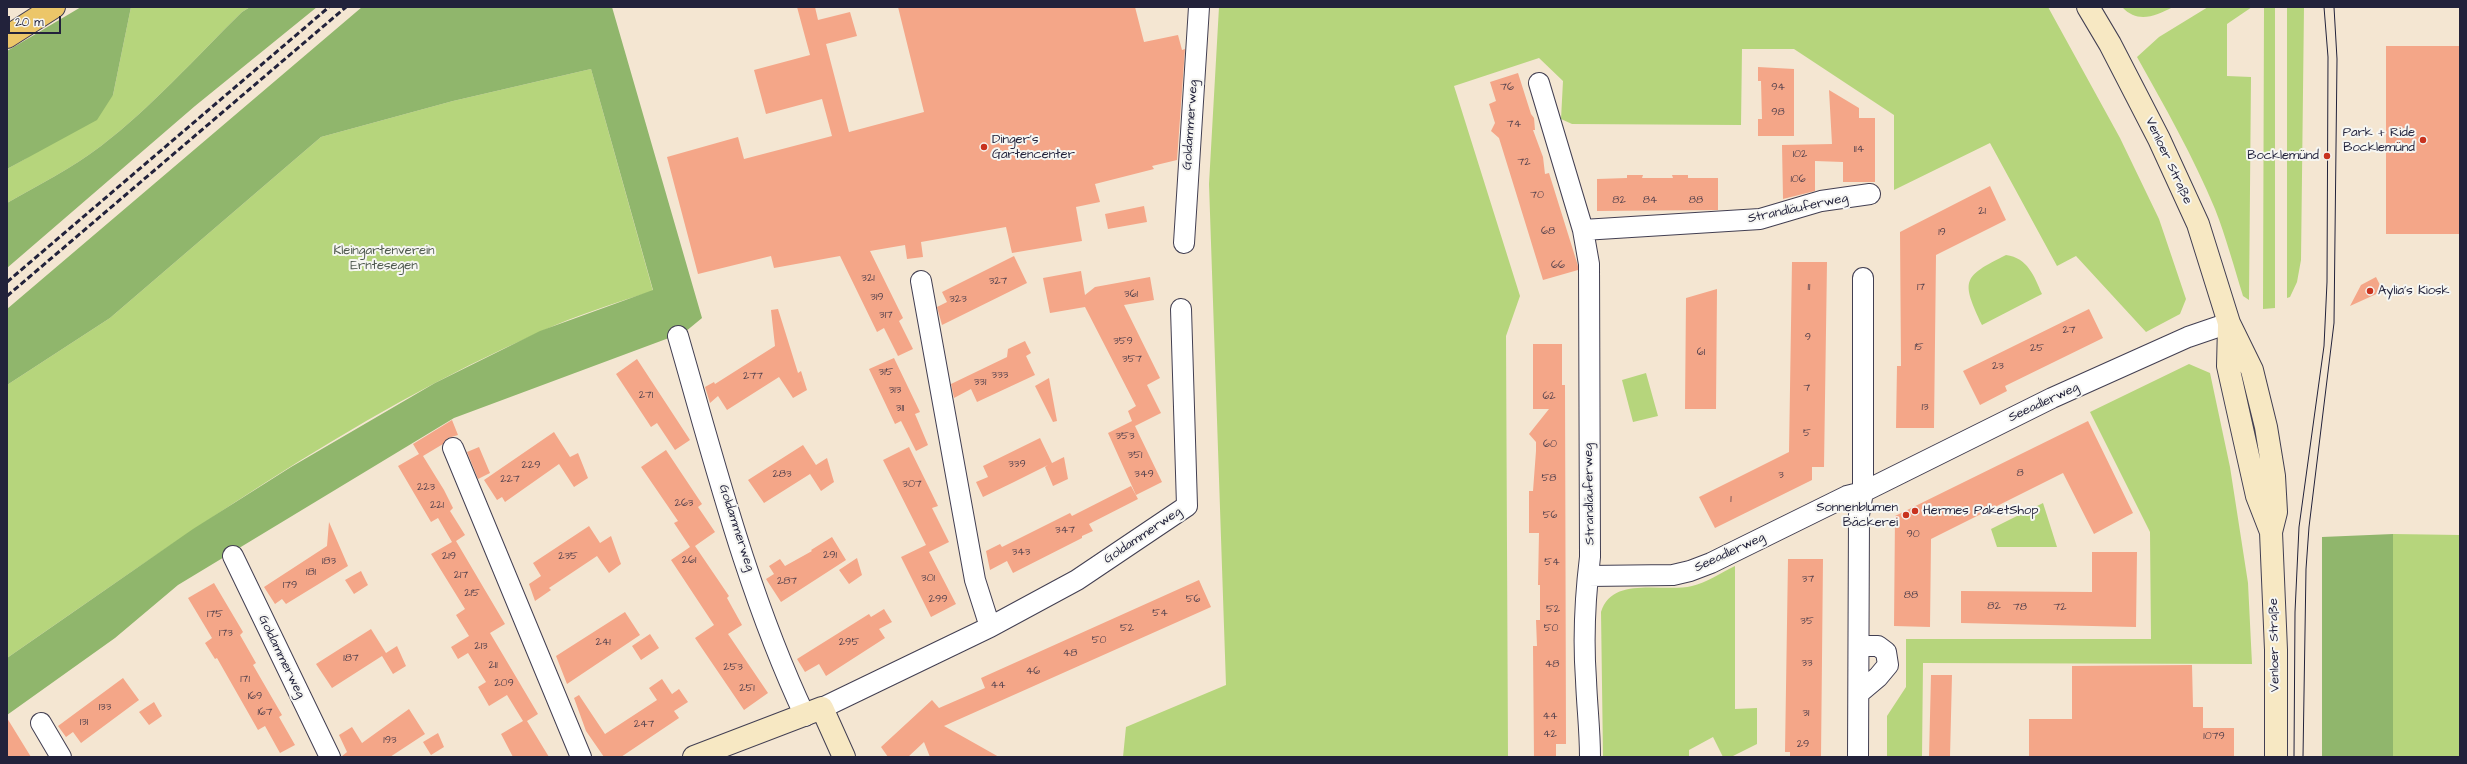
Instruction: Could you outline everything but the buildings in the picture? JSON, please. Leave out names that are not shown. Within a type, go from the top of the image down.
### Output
[{"type":"main road","points":[[7,37],[54,7]]},
{"type":"main road","name":"Venloer Straße","points":[[2088,7],[2110,44],[2159,139],[2198,224],[2229,323],[2228,366],[2257,496],[2271,532],[2276,650],[2276,757]]},
{"type":"main road","points":[[814,712],[844,757]]},
{"type":"main road","name":"Goldammerweg","points":[[694,757],[814,712]]},
{"type":"street","name":"Goldammerweg","points":[[1184,243],[1199,7]]},
{"type":"street","name":"Strandläuferweg","points":[[1538,83],[1583,230],[1589,264],[1590,557],[1585,599],[1586,681],[1590,718],[1590,757]]},
{"type":"street","name":"Strandläuferweg","points":[[1583,230],[1760,219],[1821,201],[1870,194]]},
{"type":"street","points":[[1858,757],[1860,646],[1859,515],[1863,492],[1863,278]]},
{"type":"street","points":[[921,281],[975,580],[990,627]]},
{"type":"street","name":"Goldammerweg","points":[[678,336],[735,528],[767,627],[814,712],[990,627],[1076,580],[1187,506],[1181,309]]},
{"type":"street","name":"Seeadlerweg","points":[[1588,576],[1673,575],[1690,571],[1711,563],[1847,496],[1863,492],[2052,398],[2188,337],[2229,323]]},
{"type":"street","points":[[453,448],[581,757]]},
{"type":"street","name":"Goldammerweg","points":[[233,556],[330,757]]},
{"type":"street","points":[[1859,693],[1878,677],[1888,665],[1886,652],[1878,646],[1860,646]]},
{"type":"street","points":[[42,723],[61,757]]},
{"type":"green space","points":[[81,7],[131,7],[113,95],[97,120],[7,169],[7,51]]},
{"type":"green space","points":[[131,7],[250,7],[242,12],[156,98],[120,131],[79,162],[7,203],[7,169],[25,159],[113,95]]},
{"type":"green space","points":[[250,7],[317,7],[195,106],[7,268],[7,203],[79,162],[120,131],[156,98],[242,12]]},
{"type":"green space","points":[[362,7],[612,7],[702,318],[685,332],[454,418],[178,585],[115,638],[7,715],[7,658],[193,529],[291,467],[435,383],[540,331],[653,290],[591,69],[453,101],[321,137],[110,318],[7,385],[7,309]]},
{"type":"green space","points":[[1219,7],[2048,7],[2120,138],[2159,219],[2186,299],[2180,314],[2146,332],[2076,256],[2057,266],[1990,143],[1894,190],[1894,115],[1794,49],[1742,49],[1741,125],[1572,124],[1561,119],[1563,81],[1539,58],[1454,86],[1520,296],[1506,336],[1508,757],[1123,757],[1126,727],[1226,685],[1209,184]]},
{"type":"green space","points":[[2122,7],[2173,7],[2147,17],[2140,17],[2128,12]]},
{"type":"green space","points":[[2208,7],[2252,7],[2227,24],[2227,76],[2251,77],[2249,300],[2243,296],[2223,230],[2206,189],[2178,132],[2137,57],[2159,37]]},
{"type":"green space","points":[[2264,7],[2275,7],[2275,308],[2263,309]]},
{"type":"green space","points":[[2287,7],[2304,7],[2301,260],[2297,282],[2290,297],[2287,298]]},
{"type":"green space","name":"Kleingartenverein Erntesegen","points":[[591,69],[653,291],[568,320],[540,332],[469,365],[400,402],[266,482],[200,525],[7,658],[7,385],[110,318],[321,137],[453,101]]},
{"type":"green space","points":[[2006,255],[2014,257],[2025,264],[2033,275],[2042,294],[1982,325],[1971,298],[1969,289],[1970,281],[1981,269],[1991,262]]},
{"type":"green space","points":[[2189,364],[2210,373],[2230,467],[2248,583],[2252,664],[1923,663],[1922,757],[1887,757],[1887,716],[1906,687],[1906,639],[2151,639],[2150,532],[2090,412]]},
{"type":"green space","points":[[1646,373],[1658,416],[1633,422],[1622,380]]},
{"type":"green space","points":[[2043,503],[2057,547],[1997,547],[1991,529]]},
{"type":"green space","points":[[2393,534],[2460,535],[2460,757],[2393,757]]},
{"type":"green space","points":[[2393,534],[2393,757],[2322,757],[2322,537]]},
{"type":"green space","points":[[1735,566],[1735,709],[1757,708],[1757,744],[1731,757],[1723,757],[1713,737],[1689,750],[1689,757],[1603,757],[1601,612],[1607,601],[1616,593],[1627,589],[1681,588],[1697,585]]},
{"type":"tram line","points":[[2294,757],[2295,612],[2299,527],[2324,346],[2327,282],[2328,57],[2324,7]]},
{"type":"tram line","points":[[2303,757],[2306,569],[2309,527],[2334,323],[2337,59],[2334,7]]},
{"type":"railway","points":[[7,282],[329,7]]},
{"type":"railway","points":[[7,296],[346,7]]},
{"type":"place","name":"Park + Ride Bocklemünd","points":[[2423,140]]},
{"type":"place","name":"Dinger's Gartencenter","points":[[984,147]]},
{"type":"place","name":"Bocklemünd","points":[[2327,156]]},
{"type":"place","name":"Aylia's Kiosk","points":[[2370,291]]},
{"type":"place","name":"Hermes PaketShop","points":[[1915,511]]},
{"type":"place","name":"Sonnenblumen Bäckerei","points":[[1906,515]]}]
